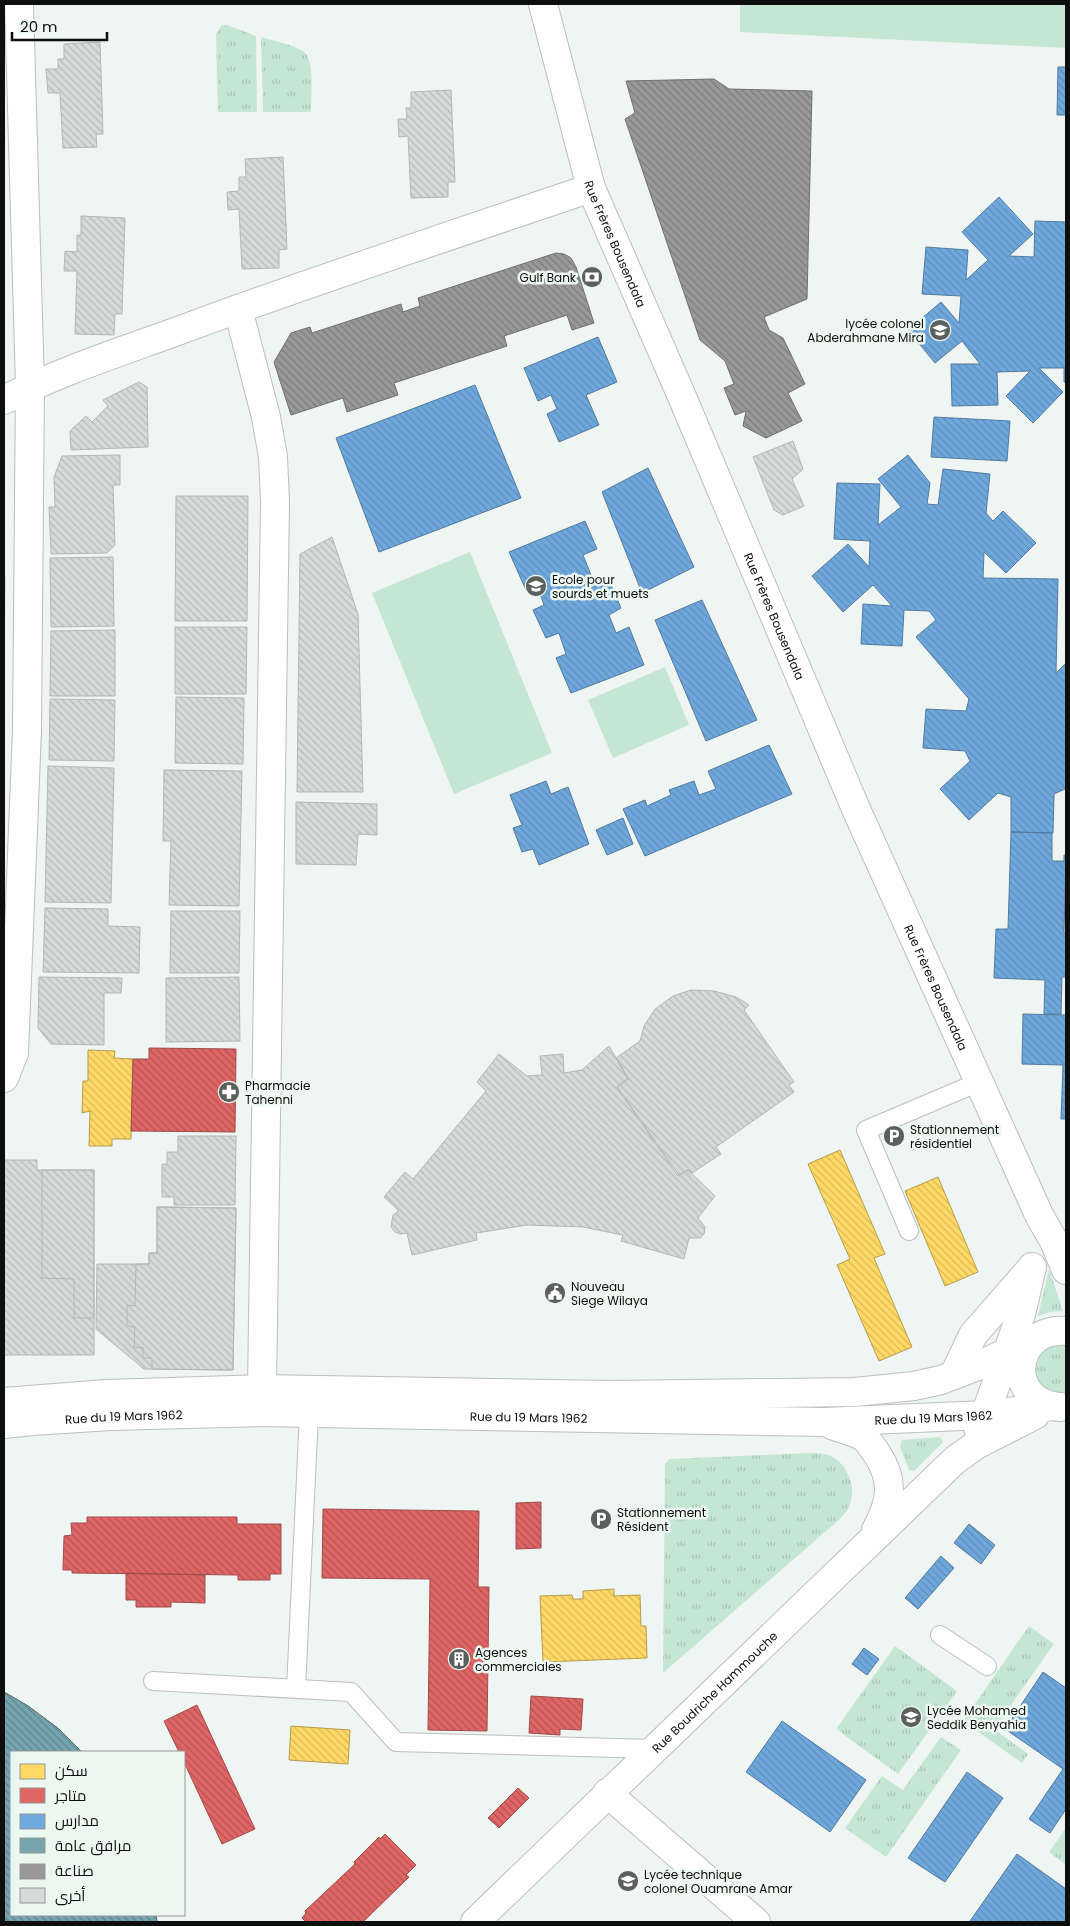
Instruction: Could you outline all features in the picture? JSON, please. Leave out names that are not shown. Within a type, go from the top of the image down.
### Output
[{"type":"street","points":[[4,1078],[14,1053],[14,824],[27,730],[30,386],[19,4]]},
{"type":"street","name":"Rue Frères Bousendala","points":[[543,4],[591,188],[683,398],[856,809],[1040,1217],[1054,1242],[1066,1270]]},
{"type":"street","points":[[4,400],[30,386],[238,309],[591,188]]},
{"type":"street","points":[[238,309],[266,417],[273,457],[275,502],[262,1389]]},
{"type":"street","points":[[955,1460],[979,1427],[985,1415],[1021,1314],[1032,1267],[1040,1217]]},
{"type":"street","points":[[954,1375],[973,1335],[1032,1267]]},
{"type":"street","name":"Rue du 19 Mars 1962","points":[[4,1402],[106,1394],[262,1389],[611,1395],[820,1394],[890,1390],[914,1386],[954,1375],[1006,1354],[1044,1333],[1055,1330],[1066,1331]]},
{"type":"street","points":[[1035,1339],[1022,1356],[1022,1378],[1026,1388],[1033,1397],[1042,1403],[1059,1406]]},
{"type":"street","points":[[955,1460],[976,1445],[1059,1406]]},
{"type":"street","name":"Rue du 19 Mars 1962","points":[[4,1424],[120,1416],[261,1412],[824,1422],[985,1415],[1059,1406]]},
{"type":"street","points":[[824,1422],[862,1436],[872,1446],[886,1467],[890,1499],[881,1521],[869,1542]]},
{"type":"street","name":"Rue Boudriche Hammouche","points":[[475,1922],[955,1460]]},
{"type":"street","points":[[607,1793],[756,1922]]},
{"type":"lane","points":[[909,1231],[866,1130],[979,1082]]},
{"type":"lane","points":[[296,1689],[309,1413]]},
{"type":"lane","points":[[940,1635],[987,1666]]},
{"type":"lane","points":[[153,1681],[351,1692],[396,1742],[653,1749]]},
{"type":"green space","points":[[740,4],[1066,4],[1066,48],[740,32]]},
{"type":"green space","points":[[222,25],[227,25],[256,36],[257,112],[218,112],[216,34]]},
{"type":"green space","points":[[261,37],[291,46],[306,54],[309,59],[311,73],[311,112],[263,112]]},
{"type":"green space","points":[[470,552],[552,753],[454,794],[372,593]]},
{"type":"green space","points":[[665,667],[689,725],[613,758],[588,700]]},
{"type":"green space","points":[[1049,1269],[1063,1311],[1050,1312],[1038,1316]]},
{"type":"green space","points":[[1053,1345],[1066,1346],[1065,1392],[1046,1388],[1036,1375],[1039,1359],[1044,1351]]},
{"type":"green space","points":[[940,1437],[943,1442],[914,1471],[909,1470],[900,1446],[902,1440]]},
{"type":"green space","points":[[825,1454],[833,1457],[839,1461],[847,1472],[852,1486],[852,1493],[847,1511],[663,1673],[665,1464],[669,1459]]},
{"type":"green space","points":[[1029,1626],[1054,1644],[994,1729],[1028,1754],[1022,1763],[963,1721]]},
{"type":"green space","points":[[895,1646],[957,1691],[898,1774],[836,1729]]},
{"type":"green space","points":[[941,1737],[961,1750],[886,1857],[845,1828],[882,1776],[903,1790]]},
{"type":"green space","points":[[1066,1828],[1066,1865],[1049,1852]]},
{"type":"building: سكن","points":[[88,1050],[115,1051],[114,1058],[133,1059],[131,1139],[112,1139],[112,1146],[89,1146],[90,1111],[82,1113],[83,1081],[88,1081]]},
{"type":"building: سكن","points":[[840,1150],[885,1254],[874,1258],[912,1347],[879,1361],[837,1265],[850,1259],[808,1164]]},
{"type":"building: سكن","points":[[938,1177],[978,1272],[945,1286],[905,1191]]},
{"type":"building: سكن","points":[[614,1589],[614,1596],[640,1595],[641,1626],[646,1626],[647,1658],[543,1662],[540,1596],[572,1595],[573,1599],[583,1599],[583,1591]]},
{"type":"building: سكن","points":[[291,1726],[350,1730],[348,1764],[289,1760]]},
{"type":"building: متاجر","points":[[149,1048],[236,1049],[235,1132],[131,1131],[133,1059],[149,1059]]},
{"type":"building: متاجر","points":[[541,1502],[541,1548],[516,1549],[516,1503]]},
{"type":"building: متاجر","name":"Agences commerciales","points":[[323,1509],[479,1511],[478,1587],[489,1587],[487,1731],[428,1730],[430,1579],[322,1578]]},
{"type":"building: متاجر","points":[[87,1517],[237,1517],[237,1524],[281,1524],[281,1574],[270,1574],[270,1580],[238,1580],[238,1575],[72,1573],[72,1570],[63,1570],[64,1536],[72,1535],[71,1523],[87,1523]]},
{"type":"building: متاجر","points":[[126,1573],[205,1575],[205,1603],[171,1602],[171,1607],[136,1607],[136,1600],[126,1600]]},
{"type":"building: متاجر","points":[[4,1692],[28,1706],[59,1729],[81,1751],[10,1751],[10,1916],[156,1916],[157,1922],[4,1922]]},
{"type":"building: متاجر","points":[[531,1696],[583,1699],[581,1730],[560,1729],[560,1735],[529,1733]]},
{"type":"building: متاجر","points":[[197,1705],[255,1829],[222,1844],[185,1764],[185,1751],[179,1751],[164,1721]]},
{"type":"building: متاجر","points":[[518,1788],[529,1798],[499,1828],[488,1818]]},
{"type":"building: متاجر","points":[[385,1834],[416,1865],[406,1875],[409,1877],[363,1922],[306,1922],[302,1918],[306,1913],[305,1911],[355,1864],[354,1862],[379,1837],[380,1839]]},
{"type":"building: مدارس","points":[[1058,67],[1066,67],[1066,115],[1057,115]]},
{"type":"building: مدارس","points":[[999,197],[1033,234],[1009,256],[1034,257],[1035,221],[1066,222],[1066,382],[1064,382],[1064,368],[1039,368],[1063,392],[1033,423],[1006,396],[1030,371],[997,372],[998,405],[952,406],[951,364],[980,364],[962,341],[935,363],[908,330],[941,302],[959,323],[961,296],[922,294],[926,247],[968,250],[966,280],[988,260],[962,232]]},
{"type":"building: مدارس","points":[[598,337],[617,382],[586,395],[599,425],[559,442],[547,414],[557,409],[551,395],[538,401],[524,368]]},
{"type":"building: مدارس","points":[[475,385],[521,498],[379,552],[336,438]]},
{"type":"building: مدارس","points":[[934,417],[1010,421],[1007,461],[931,457]]},
{"type":"building: مدارس","points":[[908,455],[930,483],[927,504],[938,505],[943,469],[990,474],[986,513],[993,521],[1003,511],[1036,543],[1006,573],[984,552],[983,578],[1058,579],[1056,673],[1066,663],[1066,791],[1065,789],[1054,794],[1053,833],[1011,832],[1011,797],[998,793],[969,820],[940,789],[970,761],[965,751],[923,748],[926,709],[966,711],[969,699],[916,637],[936,620],[929,611],[904,610],[902,646],[861,644],[863,604],[892,606],[873,585],[843,612],[812,576],[848,544],[869,567],[870,541],[834,539],[837,483],[880,484],[878,525],[901,507],[878,479]]},
{"type":"building: مدارس","points":[[648,468],[694,567],[642,593],[602,492]]},
{"type":"building: مدارس","points":[[585,521],[597,549],[583,555],[595,585],[608,578],[621,608],[609,615],[616,633],[629,627],[644,665],[571,693],[556,658],[566,654],[559,633],[546,638],[533,610],[544,605],[537,585],[526,590],[509,552]]},
{"type":"building: مدارس","points":[[702,600],[757,720],[706,741],[655,620]]},
{"type":"building: مدارس","points":[[769,745],[792,794],[645,856],[623,809],[645,800],[647,806],[671,795],[669,790],[694,781],[699,795],[716,789],[708,771]]},
{"type":"building: مدارس","points":[[546,781],[551,794],[568,787],[589,844],[539,865],[533,849],[522,852],[513,828],[522,825],[510,795]]},
{"type":"building: مدارس","points":[[623,818],[633,844],[607,855],[596,830]]},
{"type":"building: مدارس","points":[[1011,832],[1052,833],[1052,861],[1064,861],[1064,855],[1066,855],[1064,933],[1066,933],[1066,977],[1062,977],[1061,1014],[1044,1014],[1045,980],[994,978],[996,929],[1008,929]]},
{"type":"building: مدارس","points":[[1023,1014],[1066,1015],[1066,1119],[1061,1119],[1063,1065],[1022,1064]]},
{"type":"building: مدارس","points":[[969,1524],[995,1545],[981,1564],[954,1543]]},
{"type":"building: مدارس","points":[[941,1556],[954,1568],[918,1609],[905,1598]]},
{"type":"building: مدارس","points":[[864,1648],[879,1659],[867,1675],[852,1664]]},
{"type":"building: مدارس","points":[[1043,1672],[1066,1688],[1066,1809],[1050,1833],[1029,1819],[1063,1769],[1005,1729]]},
{"type":"building: مدارس","points":[[782,1721],[866,1780],[830,1832],[746,1772]]},
{"type":"building: مدارس","points":[[967,1772],[1003,1798],[945,1882],[908,1858]]},
{"type":"building: مدارس","points":[[1017,1854],[1066,1889],[1066,1922],[970,1921]]},
{"type":"building: مرافق عامة","points":[[4,1692],[28,1706],[59,1729],[81,1751],[10,1751],[10,1916],[156,1916],[157,1922],[4,1922]]},
{"type":"building: صناعة","points":[[714,79],[729,89],[812,91],[807,299],[764,317],[769,330],[783,338],[805,384],[788,393],[802,421],[766,438],[743,426],[746,411],[735,415],[724,388],[734,384],[725,361],[700,340],[625,119],[635,113],[626,81]]},
{"type":"building: صناعة","points":[[556,253],[564,254],[571,258],[576,267],[594,323],[572,330],[567,315],[504,336],[507,346],[394,383],[398,395],[347,412],[343,398],[291,415],[274,362],[291,333],[310,327],[312,333],[401,304],[403,312],[420,306],[418,298]]},
{"type":"building: أخرى","points":[[100,42],[103,134],[96,134],[97,147],[63,148],[60,93],[48,93],[46,69],[58,69],[58,59],[64,59],[64,44]]},
{"type":"building: أخرى","points":[[451,90],[455,182],[448,182],[448,197],[411,198],[408,136],[399,137],[398,119],[407,119],[406,108],[411,108],[411,92]]},
{"type":"building: أخرى","points":[[283,157],[287,249],[279,250],[279,268],[242,269],[239,209],[228,210],[227,192],[239,191],[239,177],[246,177],[245,159]]},
{"type":"building: أخرى","points":[[81,216],[125,218],[122,314],[115,314],[114,335],[75,334],[77,271],[64,271],[65,251],[77,252],[77,235],[81,235]]},
{"type":"building: أخرى","points":[[139,382],[147,387],[148,447],[71,450],[70,431],[86,416],[92,422],[108,406],[103,400]]},
{"type":"building: أخرى","points":[[793,441],[803,469],[792,479],[804,506],[783,515],[774,510],[753,457]]},
{"type":"building: أخرى","points":[[120,455],[120,485],[113,485],[115,545],[107,553],[51,554],[49,507],[55,507],[54,477],[62,456]]},
{"type":"building: أخرى","points":[[176,496],[248,496],[247,621],[175,621]]},
{"type":"building: أخرى","points":[[332,537],[358,614],[363,792],[297,792],[300,554]]},
{"type":"building: أخرى","points":[[113,557],[114,626],[51,627],[50,558]]},
{"type":"building: أخرى","points":[[4,577],[5,577],[4,652]]},
{"type":"building: أخرى","points":[[175,627],[247,627],[246,694],[175,694]]},
{"type":"building: أخرى","points":[[115,630],[115,696],[50,696],[51,631]]},
{"type":"building: أخرى","points":[[176,697],[244,698],[243,764],[175,763]]},
{"type":"building: أخرى","points":[[50,699],[115,700],[114,761],[49,760]]},
{"type":"building: أخرى","points":[[48,766],[114,768],[111,903],[45,902]]},
{"type":"building: أخرى","points":[[164,770],[242,771],[239,906],[169,905],[171,841],[163,841]]},
{"type":"building: أخرى","points":[[296,802],[377,804],[377,835],[358,834],[356,865],[296,864]]},
{"type":"building: أخرى","points":[[45,908],[108,909],[108,926],[140,927],[139,973],[43,972]]},
{"type":"building: أخرى","points":[[171,911],[240,911],[239,973],[170,973]]},
{"type":"building: أخرى","points":[[39,977],[122,978],[121,993],[104,993],[104,1045],[51,1044],[38,1028]]},
{"type":"building: أخرى","points":[[239,977],[240,1041],[166,1042],[166,978]]},
{"type":"building: أخرى","points":[[691,990],[714,991],[736,997],[749,1005],[744,1010],[794,1082],[789,1085],[794,1092],[716,1147],[721,1154],[692,1173],[688,1170],[679,1175],[617,1087],[628,1079],[616,1058],[640,1041],[644,1026],[655,1009],[673,996]]},
{"type":"building: أخرى","points":[[609,1046],[628,1078],[617,1087],[678,1176],[688,1170],[715,1196],[698,1218],[705,1227],[704,1234],[700,1238],[689,1238],[684,1259],[621,1241],[623,1235],[583,1227],[527,1225],[476,1233],[477,1240],[412,1255],[407,1233],[400,1234],[391,1227],[393,1215],[399,1211],[384,1197],[405,1172],[413,1179],[486,1091],[477,1082],[499,1054],[527,1076],[542,1075],[540,1056],[563,1054],[564,1073],[582,1070]]},
{"type":"building: أخرى","points":[[178,1136],[236,1136],[235,1205],[174,1205],[174,1197],[162,1197],[162,1164],[167,1164],[167,1152],[178,1152]]},
{"type":"building: أخرى","points":[[4,1160],[37,1160],[37,1170],[94,1170],[94,1355],[4,1355]]},
{"type":"building: أخرى","points":[[42,1170],[94,1170],[94,1318],[74,1318],[74,1279],[42,1278]]},
{"type":"building: أخرى","points":[[157,1207],[236,1208],[233,1370],[144,1369],[96,1329],[97,1264],[149,1264],[149,1253],[157,1253]]},
{"type":"building: أخرى","points":[[157,1207],[236,1208],[233,1370],[152,1369],[152,1358],[143,1358],[143,1348],[134,1347],[135,1327],[127,1326],[127,1305],[135,1306],[136,1264],[149,1264],[149,1253],[157,1253]]},
{"type":"place","name":"Gulf Bank","points":[[592,277]]},
{"type":"place","name":"lycée colonel Abderahmane Mira","points":[[940,330]]},
{"type":"place","name":"Ecole pour sourds et muets","points":[[536,586]]},
{"type":"place","name":"Pharmacie Tahenni","points":[[229,1092]]},
{"type":"place","name":"Stationnement résidentiel","points":[[894,1136]]},
{"type":"place","name":"Nouveau Siege Wilaya","points":[[555,1293]]},
{"type":"place","name":"Stationnement Résident","points":[[601,1519]]},
{"type":"place","name":"Agences commerciales","points":[[459,1659]]},
{"type":"place","name":"Lycée Mohamed Seddik Benyahia","points":[[911,1717]]},
{"type":"place","name":"Lycée technique colonel Ouamrane Amar","points":[[628,1881]]}]
